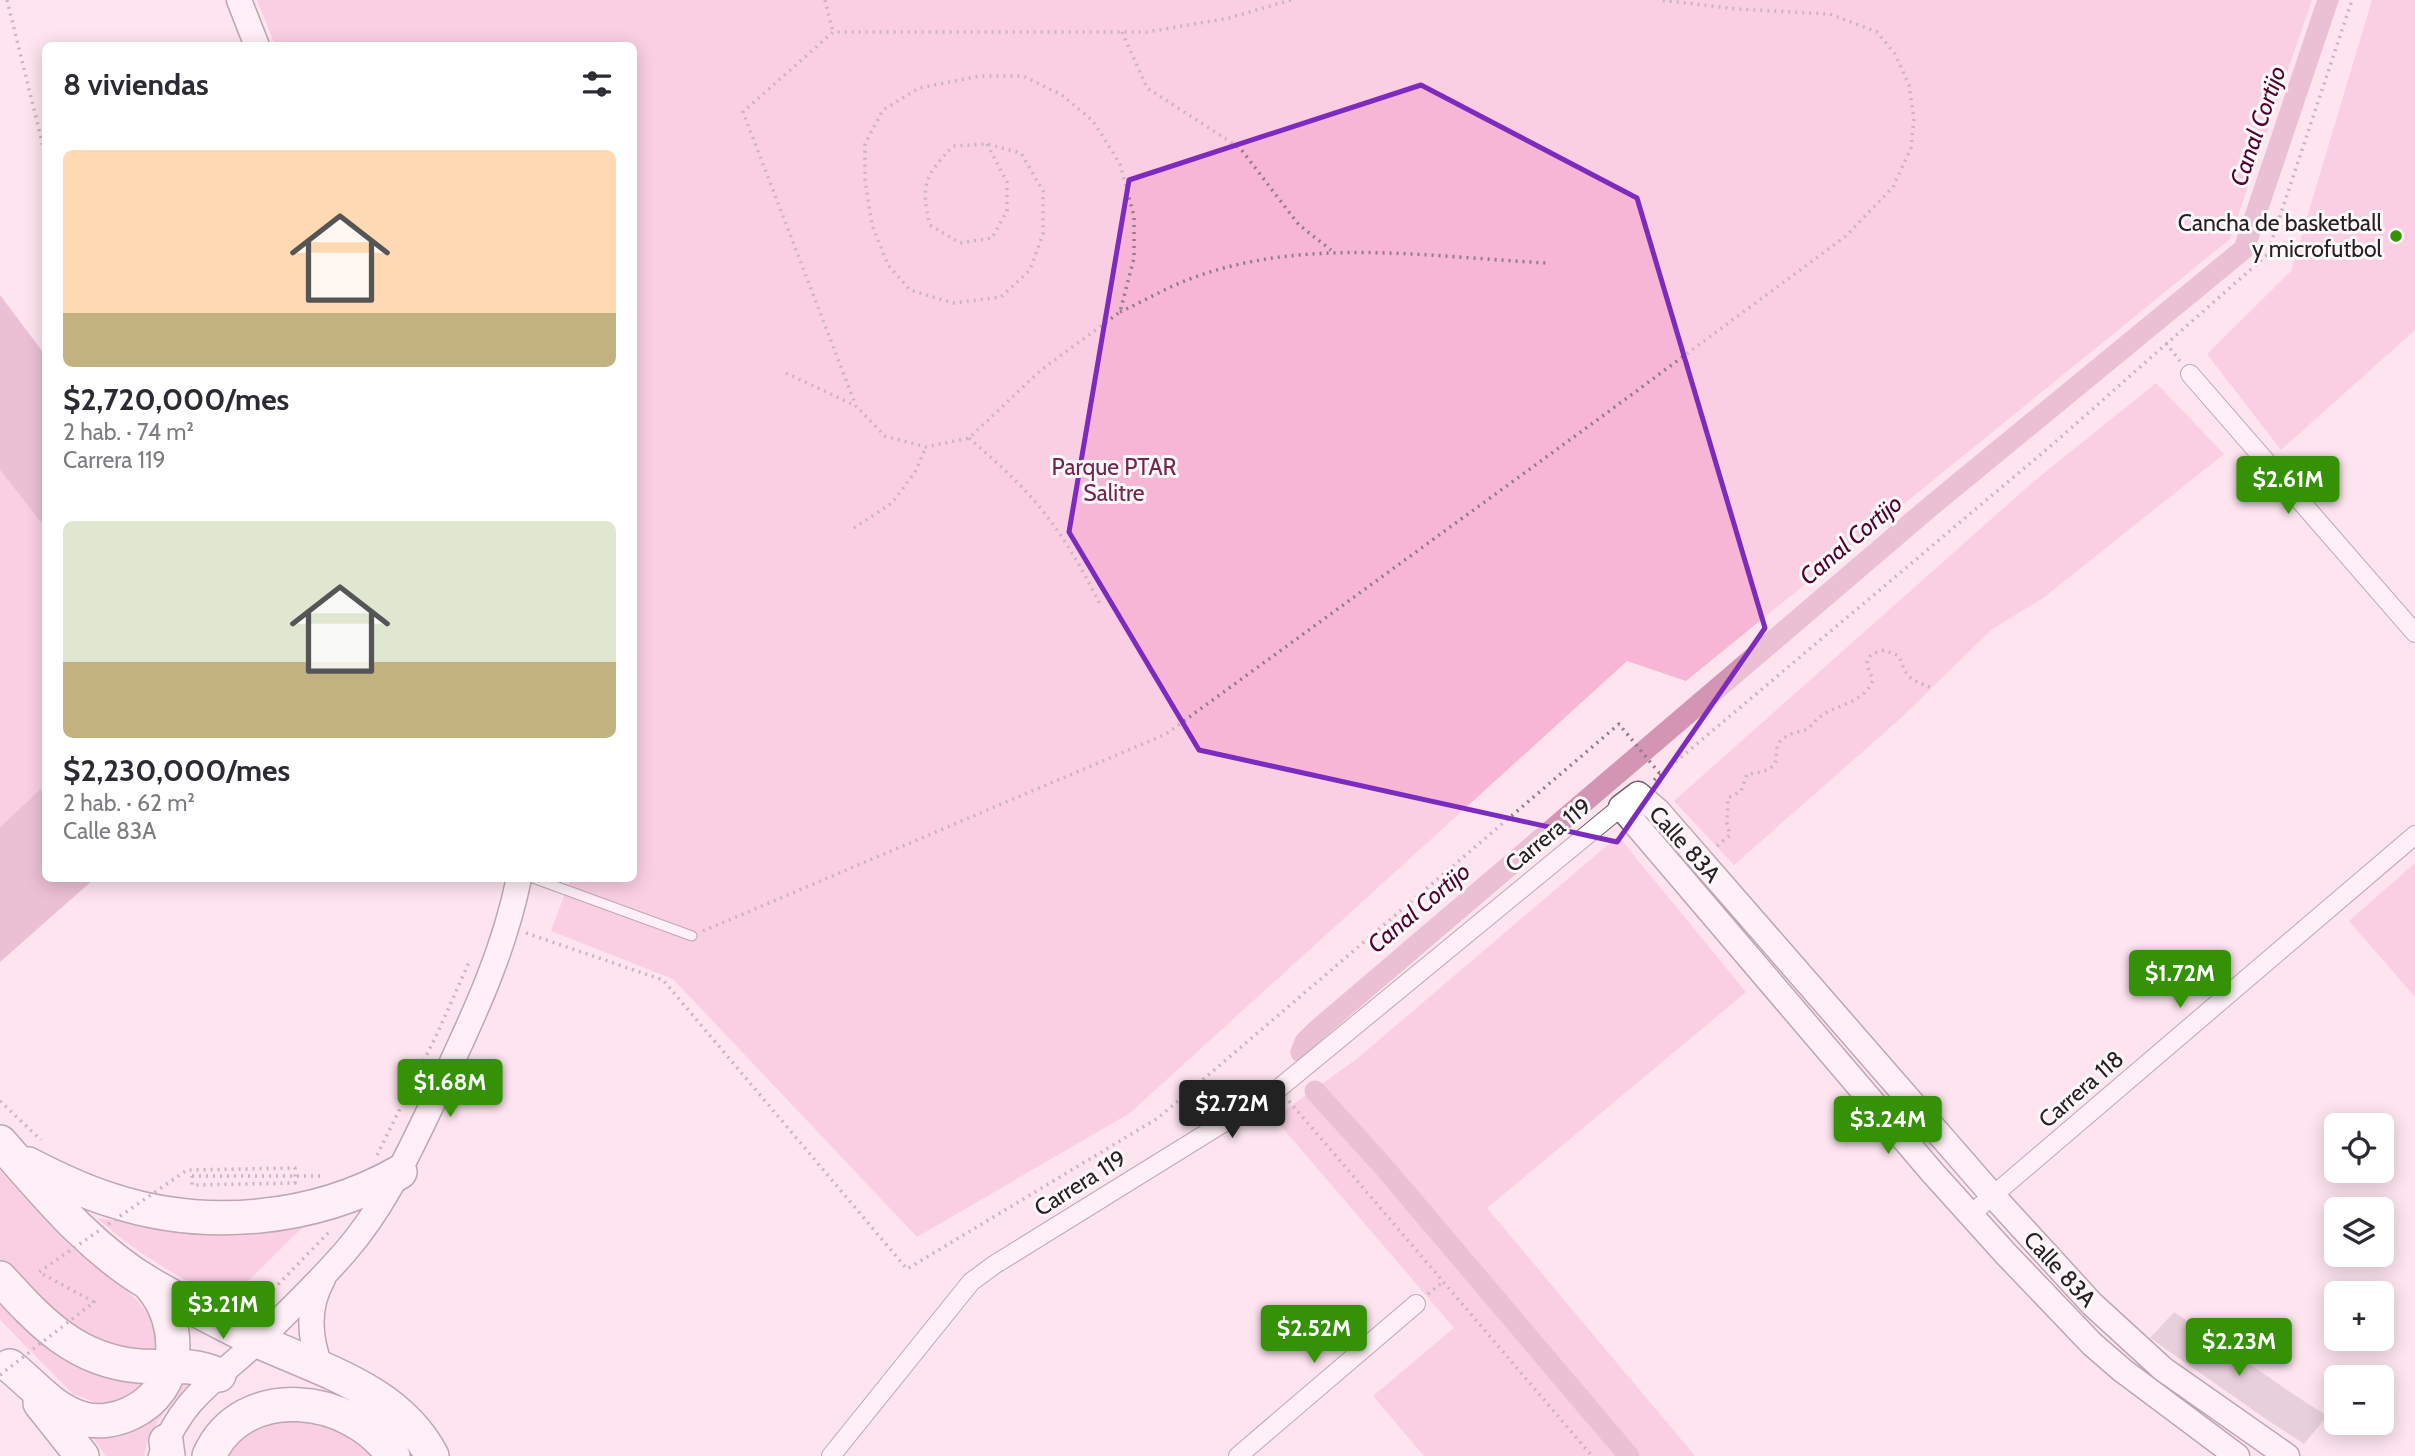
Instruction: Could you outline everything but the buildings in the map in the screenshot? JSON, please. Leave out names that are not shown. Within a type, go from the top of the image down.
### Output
[{"type":"highway","points":[[7,1149],[79,1189],[113,1201],[182,1215],[252,1217],[322,1205],[342,1185],[400,1172]]},
{"type":"highway","points":[[7,1149],[79,1230],[109,1256],[148,1283],[258,1341],[321,1368],[371,1394],[394,1409],[412,1426],[432,1456]]},
{"type":"highway","points":[[0,1278],[41,1322],[75,1347],[122,1363],[194,1366],[219,1375]]},
{"type":"highway","points":[[3,1365],[28,1380],[54,1406],[70,1415],[88,1420],[106,1420],[124,1417],[140,1409],[165,1383],[174,1351],[171,1321],[158,1294],[148,1283]]},
{"type":"highway","points":[[3,1365],[82,1456]]},
{"type":"highway","points":[[209,1456],[214,1445],[242,1417],[268,1406],[292,1405],[338,1412],[360,1424],[388,1448],[393,1456]]},
{"type":"street","points":[[239,0],[255,42]]},
{"type":"street","points":[[2190,374],[2415,633]]},
{"type":"street","name":"Calle 83A","points":[[2237,1456],[2220,1449],[2092,1343],[1970,1215],[1621,807],[1638,794],[1658,811],[1994,1197],[2124,1336],[2163,1369],[2287,1456]]},
{"type":"street","name":"Carrera 119","points":[[831,1456],[971,1282],[993,1265],[1278,1089],[1621,807]]},
{"type":"street","name":"Carrera 118","points":[[1970,1215],[2415,835]]},
{"type":"street","points":[[165,1451],[179,1415],[197,1393],[258,1341],[327,1272],[357,1238],[400,1172],[485,988],[508,927],[518,882]]},
{"type":"street","points":[[321,1368],[313,1345],[311,1317],[319,1286],[327,1272]]},
{"type":"street","points":[[1238,1456],[1416,1304]]},
{"type":"lane","points":[[544,882],[692,936]]},
{"type":"path","points":[[7,0],[42,142]]},
{"type":"path","points":[[825,0],[833,32]]},
{"type":"path","points":[[856,406],[743,112],[833,32],[1147,32],[1229,18],[1291,0]]},
{"type":"path","points":[[692,936],[1166,734],[1846,236],[1893,187],[1911,148],[1914,119],[1909,85],[1895,54],[1877,32],[1830,14],[1737,9],[1660,0]]},
{"type":"path","points":[[508,927],[663,981],[907,1269],[1158,1118],[1619,724],[1660,774],[2053,444],[2267,255],[2351,0]]},
{"type":"path","points":[[1122,32],[1147,88],[1240,148],[1299,225],[1333,251]]},
{"type":"path","points":[[987,144],[1007,182],[1007,211],[992,238],[960,243],[930,225],[924,198],[930,171],[953,146],[987,144],[1021,153],[1043,191],[1043,234],[1030,270],[1000,297],[953,303],[910,290],[888,265],[872,225],[865,180],[865,144],[883,110],[919,88],[980,76],[1023,76],[1062,94],[1093,121],[1120,164],[1134,216],[1134,258],[1120,312]]},
{"type":"path","points":[[786,373],[856,406],[885,436],[926,447],[969,438],[1041,370],[1120,312],[1197,276],[1267,258],[1333,251],[1547,263]]},
{"type":"path","points":[[969,438],[1018,483],[1046,514],[1073,552],[1100,604]]},
{"type":"path","points":[[854,528],[892,503],[915,472],[926,447]]},
{"type":"path","points":[[1700,859],[1730,835],[1726,808],[1728,798],[1741,791],[1747,774],[1763,773],[1773,766],[1781,740],[1807,729],[1822,715],[1852,702],[1870,687],[1873,679],[1867,669],[1867,660],[1872,654],[1884,650],[1899,656],[1902,669],[1908,677],[1932,688]]},
{"type":"path","points":[[261,1301],[330,1230],[342,1185],[437,1034],[471,958]]},
{"type":"path","points":[[1278,1089],[1592,1456]]},
{"type":"path","points":[[0,1101],[48,1146]]},
{"type":"path","points":[[3,1365],[94,1302],[39,1272],[187,1170],[295,1168],[295,1175],[295,1183],[192,1185],[192,1176],[288,1176],[302,1176],[342,1185]]},
{"type":"path","points":[[149,1190],[169,1192]]},
{"type":"highlighted area","points":[[1421,85],[1637,198],[1765,628],[1617,842],[1199,750],[1069,532],[1129,180]]},
{"type":"green space","name":"Parque PTAR Salitre","points":[[257,0],[2312,0],[2230,239],[1686,681],[1627,661],[1130,1113],[917,1237],[673,979],[551,931],[569,882],[637,882],[637,42],[274,42]]},
{"type":"green space","points":[[2372,0],[2415,0],[2415,330],[2281,450],[2207,354],[2291,271]]},
{"type":"green space","points":[[2156,383],[2224,454],[2043,598],[1991,630],[1901,718],[1734,865],[1674,801],[2033,482]]},
{"type":"green space","points":[[0,470],[42,522],[42,788],[0,827]]},
{"type":"green space","points":[[1618,836],[1746,992],[1487,1208],[1695,1456],[1424,1456],[1373,1396],[1454,1328],[1274,1118],[1358,1058]]},
{"type":"green space","points":[[2415,863],[2415,997],[2349,921]]},
{"type":"green space","points":[[0,1171],[51,1226],[114,1278],[140,1304],[156,1331],[157,1352],[114,1346],[85,1336],[0,1265]]},
{"type":"green space","points":[[97,1218],[152,1226],[310,1220],[226,1303],[143,1254]]},
{"type":"green space","points":[[0,1295],[150,1380],[124,1401],[99,1404],[73,1394],[0,1320]]},
{"type":"green space","points":[[199,1374],[158,1422],[151,1433],[144,1456],[106,1456],[84,1426]]},
{"type":"green space","points":[[284,1414],[350,1434],[371,1456],[221,1456],[231,1440]]},
{"type":"shaded area","points":[[0,295],[42,351],[42,523],[0,470]]},
{"type":"shaded area","points":[[42,788],[42,882],[91,882],[0,962],[0,827]]},
{"type":"waterway","name":"Canal Cortijo","points":[[1301,1052],[1305,1042],[1317,1030],[1931,506],[2244,249],[2328,0]]},
{"type":"waterway","name":"Canal Cortijo","points":[[1315,1091],[1383,1166],[1629,1456]]},
{"type":"place","name":"Cancha de basketball y microfutbol","points":[[2396,236]]}]
